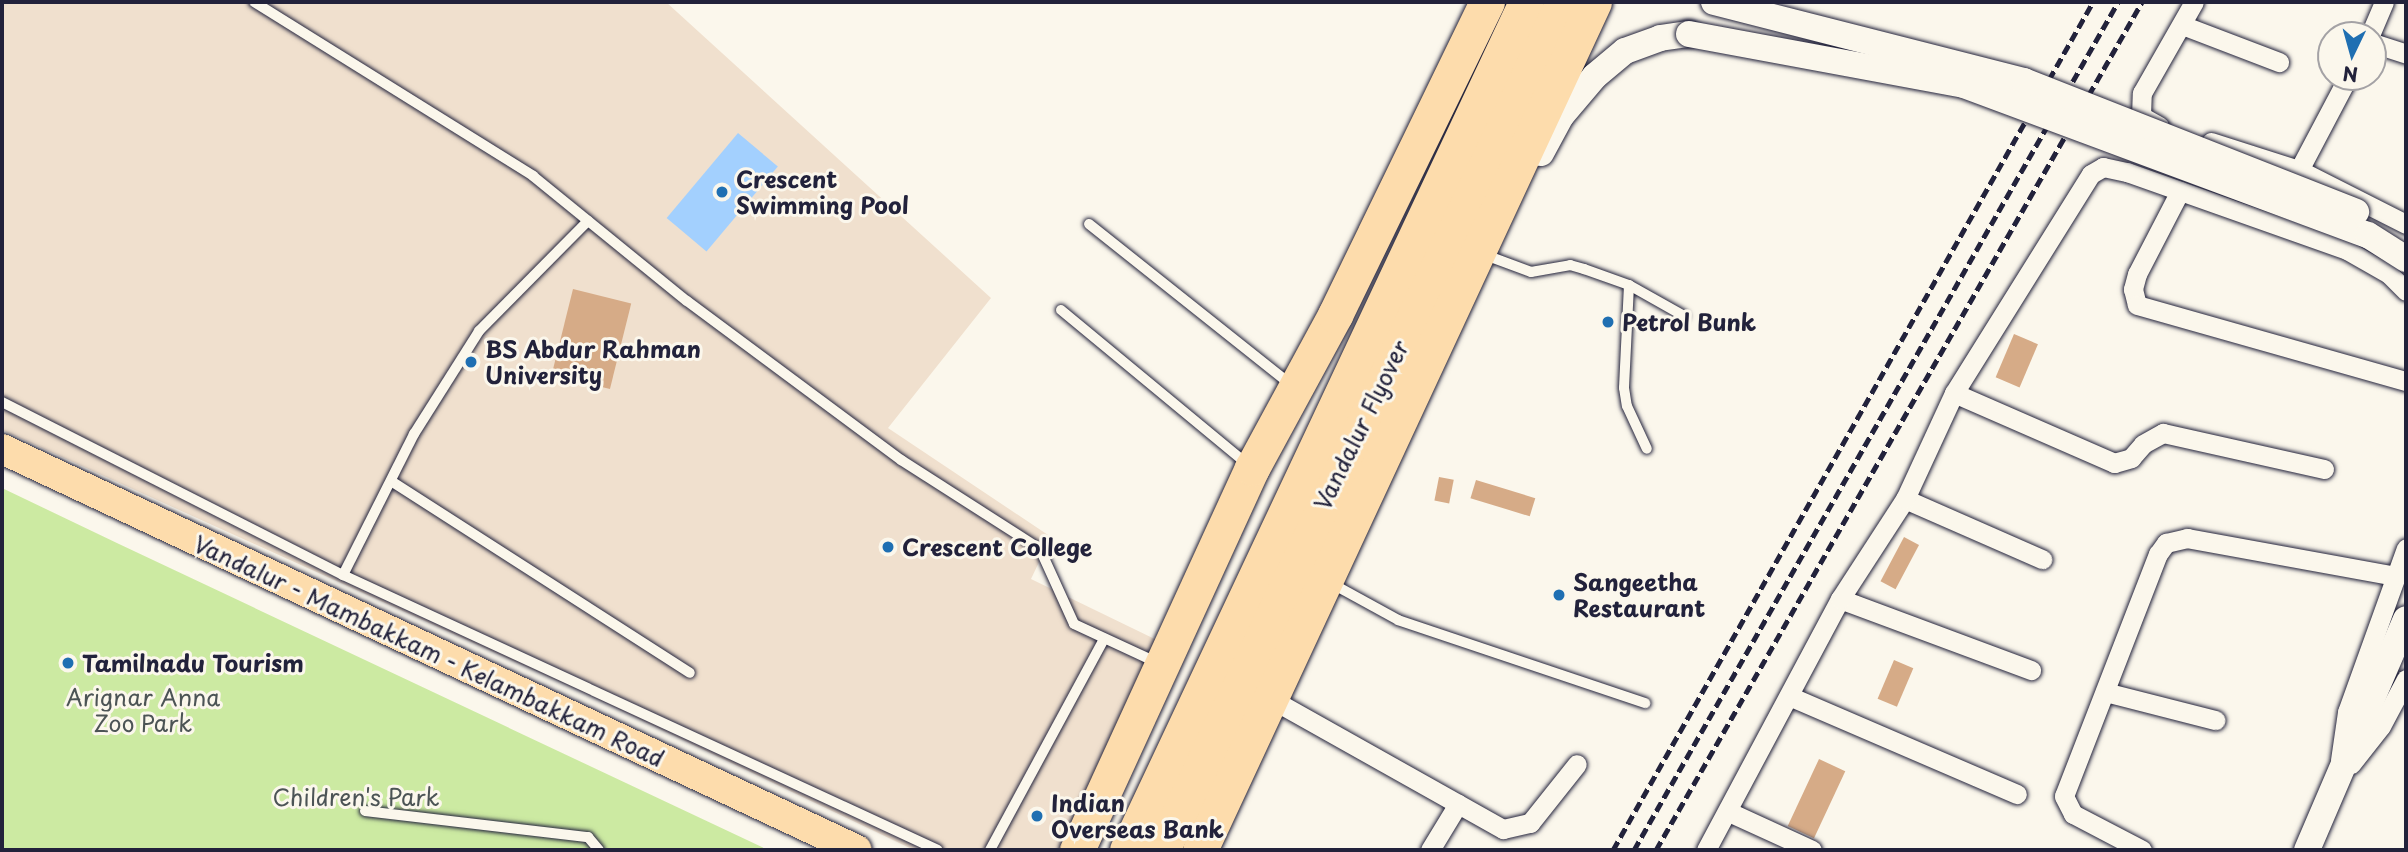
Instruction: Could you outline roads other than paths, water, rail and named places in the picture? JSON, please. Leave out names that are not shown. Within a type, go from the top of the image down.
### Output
[{"type":"highway","points":[[1077,850],[1164,666],[1252,468],[1335,315],[1487,2]]},
{"type":"highway","name":"Vandalur Flyover","points":[[1127,850],[1526,2]]},
{"type":"highway","name":"Vandalur Flyover","points":[[1163,850],[1563,2]]},
{"type":"highway","points":[[1200,850],[1328,582],[1435,340],[1594,2]]},
{"type":"main road","name":"Vandalur - Mambakkam - Kelambakkam Road","points":[[2,449],[857,850]]},
{"type":"main road","name":"Vandalur - Mambakkam - Kelambakkam Road","points":[[2,471],[810,850]]},
{"type":"street","points":[[1714,2],[2024,81],[2250,168],[2406,238]]},
{"type":"street","points":[[1706,850],[1729,812],[1840,599],[1905,499],[1954,393],[2078,191],[2097,169],[2138,110],[2141,93],[2194,2]]},
{"type":"street","points":[[2376,21],[2384,2]]},
{"type":"street","points":[[2182,25],[2279,62]]},
{"type":"street","points":[[1435,340],[1488,256],[1561,116],[1595,76],[1625,51],[1660,38],[1689,34],[1964,85],[2368,235],[2406,259]]},
{"type":"street","points":[[2387,48],[2406,54]]},
{"type":"street","points":[[2299,170],[2341,91]]},
{"type":"street","points":[[2138,110],[2148,122],[2299,170],[2406,224]]},
{"type":"street","points":[[2097,169],[2109,167],[2347,250],[2389,274],[2406,291]]},
{"type":"street","points":[[2180,191],[2137,274],[2133,289],[2137,305],[2406,381]]},
{"type":"street","points":[[1954,393],[2114,463],[2131,458],[2143,443],[2163,433],[2324,469]]},
{"type":"street","points":[[1905,499],[2042,559]]},
{"type":"street","points":[[2142,850],[2073,814],[2067,806],[2067,784],[2158,554],[2175,539],[2397,576]]},
{"type":"street","points":[[2338,782],[2347,712],[2406,548]]},
{"type":"street","points":[[1840,599],[2031,670]]},
{"type":"street","points":[[2307,850],[2338,782],[2399,672],[2406,619]]},
{"type":"street","points":[[2105,692],[2215,720]]},
{"type":"street","points":[[1789,696],[2017,794]]},
{"type":"street","points":[[1273,700],[1503,829],[1520,828],[1530,823],[1577,764]]},
{"type":"street","points":[[1430,850],[1458,804]]},
{"type":"street","points":[[1729,812],[1812,850]]},
{"type":"lane","points":[[254,2],[270,6],[533,176],[687,301],[901,460],[1040,550],[1074,624],[1164,666]]},
{"type":"lane","points":[[344,575],[391,481],[479,331],[588,221]]},
{"type":"lane","points":[[1089,224],[1294,387]]},
{"type":"lane","points":[[1488,256],[1531,272],[1570,265],[1629,285],[1684,316]]},
{"type":"lane","points":[[1629,285],[1624,388],[1627,406],[1647,449]]},
{"type":"lane","points":[[1061,310],[1252,468]]},
{"type":"lane","points":[[2,402],[344,575],[938,850]]},
{"type":"lane","points":[[391,481],[690,673]]},
{"type":"lane","points":[[1328,582],[1398,620],[1645,703]]},
{"type":"lane","points":[[990,850],[1104,639]]},
{"type":"lane","points":[[365,811],[588,837],[600,850]]},
{"type":"water","name":"Crescent Swimming Pool","points":[[738,133],[778,166],[706,251],[667,218]]},
{"type":"railway","points":[[1613,850],[2093,2]]},
{"type":"railway","points":[[1634,850],[2118,2]]},
{"type":"railway","points":[[1656,850],[2142,2]]},
{"type":"place","name":"Crescent Swimming Pool","points":[[722,192]]},
{"type":"place","name":"Petrol Bunk","points":[[1608,322]]},
{"type":"place","name":"BS Abdur Rahman University","points":[[471,362]]},
{"type":"place","name":"Crescent College","points":[[888,547]]},
{"type":"place","name":"Sangeetha Restaurant","points":[[1559,595]]},
{"type":"place","name":"Tamilnadu Tourism","points":[[68,663]]},
{"type":"place","name":"Indian Overseas Bank","points":[[1037,816]]},
{"type":"park label","name":"Arignar Anna Zoo Park","points":[[143,710]]},
{"type":"park label","name":"Children's Park","points":[[356,797]]}]
